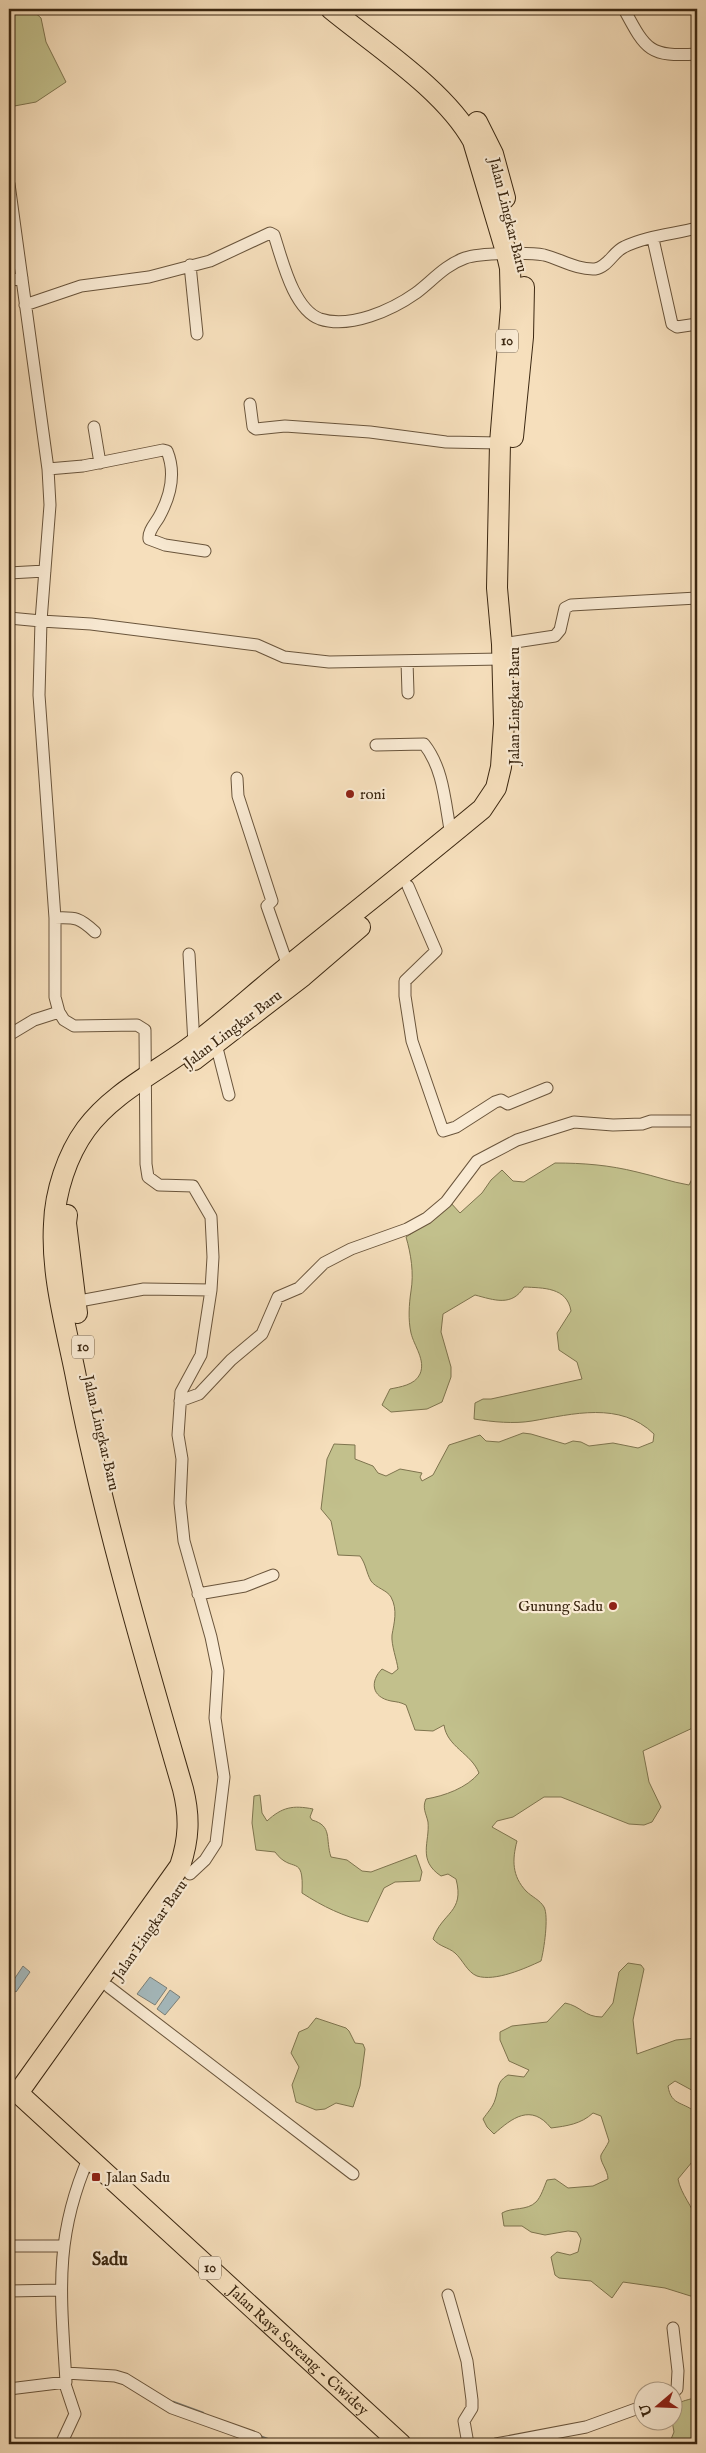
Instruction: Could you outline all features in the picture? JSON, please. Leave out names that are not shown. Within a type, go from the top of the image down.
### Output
[{"type":"highway","name":"Jalan Lingkar Baru","points":[[23,2098],[110,1987],[190,1874],[198,1844],[202,1812],[135,1580],[94,1406],[74,1302],[66,1223],[77,1174],[90,1147],[102,1131],[146,1087],[194,1044],[288,966],[482,810],[496,788],[500,768],[504,724],[509,591],[508,491],[523,337],[524,276],[513,255],[473,141],[463,124],[431,90],[331,9]]},
{"type":"highway","name":"Jalan Lingkar Baru","points":[[23,2098],[180,1866],[188,1845],[189,1822],[185,1798],[123,1583],[82,1408],[56,1271],[53,1226],[56,1199],[77,1143],[100,1113],[120,1096],[146,1087],[216,1044],[303,976],[482,825],[497,809],[509,788],[514,772],[516,726],[497,588],[500,443],[511,308],[510,268],[513,255],[493,154],[469,110],[441,84],[349,9]]},
{"type":"highway","name":"Jalan Raya Soreang - Ciwidey","points":[[23,2098],[401,2444]]},
{"type":"street","points":[[624,9],[642,41],[654,51],[670,56],[697,54]]},
{"type":"street","points":[[9,184],[48,469],[50,504],[41,620],[39,695],[55,918],[55,997],[59,1012],[67,1024],[74,1026],[141,1026],[147,1035],[146,1164],[148,1177],[159,1185],[193,1186],[211,1217],[213,1257],[211,1290],[201,1355],[182,1386],[178,1435],[182,1459],[181,1512],[184,1541],[211,1637],[218,1670],[215,1718],[223,1761],[224,1787],[216,1843],[205,1860],[190,1874]]},
{"type":"street","points":[[25,305],[81,286],[149,276],[210,261],[268,233],[272,233],[299,301],[318,318],[341,321],[375,313],[399,304],[451,264],[464,258],[488,253],[543,255],[595,269],[602,267],[622,248],[653,238],[697,228]]},
{"type":"street","points":[[653,238],[672,324],[677,327],[697,324]]},
{"type":"street","points":[[190,265],[197,334]]},
{"type":"street","points":[[9,281],[22,278]]},
{"type":"street","points":[[250,404],[253,427],[256,429],[285,426],[370,432],[446,442],[500,443]]},
{"type":"street","points":[[94,427],[100,463]]},
{"type":"street","points":[[48,469],[100,463],[163,450],[167,451],[172,468],[170,489],[166,505],[149,533],[149,539],[165,545],[205,551]]},
{"type":"street","points":[[9,573],[45,571]]},
{"type":"street","points":[[9,618],[91,624],[257,645],[284,656],[322,661],[407,661],[506,648],[555,636],[560,630],[565,608],[571,605],[697,598]]},
{"type":"street","points":[[407,661],[408,693]]},
{"type":"street","points":[[376,745],[424,744],[432,754],[438,770],[451,835]]},
{"type":"street","points":[[237,778],[238,796],[272,901],[267,906],[288,966]]},
{"type":"street","points":[[408,886],[436,951],[406,981],[409,1024],[412,1040],[444,1131],[456,1127],[495,1102],[501,1100],[508,1104],[547,1088]]},
{"type":"street","points":[[55,918],[75,918],[84,921],[95,932]]},
{"type":"street","points":[[189,954],[194,1044]]},
{"type":"street","points":[[9,1035],[34,1020],[59,1012]]},
{"type":"street","points":[[216,1044],[229,1096]]},
{"type":"street","points":[[180,1402],[199,1394],[231,1360],[262,1334],[278,1297],[299,1288],[324,1263],[351,1248],[407,1229],[426,1218],[446,1202],[470,1169],[483,1156],[517,1140],[574,1122],[613,1125],[642,1124],[652,1121],[697,1121]]},
{"type":"street","points":[[74,1302],[144,1289],[211,1290]]},
{"type":"street","points":[[198,1594],[245,1586],[273,1575]]},
{"type":"street","points":[[110,1987],[353,2174]]},
{"type":"street","points":[[61,2444],[75,2414],[65,2378],[61,2290],[63,2246],[67,2221],[76,2188],[89,2157]]},
{"type":"street","points":[[9,2246],[63,2246]]},
{"type":"street","points":[[9,2291],[61,2290]]},
{"type":"street","points":[[448,2295],[467,2362],[472,2400],[472,2408],[464,2421],[468,2444]]},
{"type":"street","points":[[672,2328],[678,2380]]},
{"type":"street","points":[[9,2389],[65,2378],[115,2376],[172,2408],[256,2438]]},
{"type":"street","points":[[496,2444],[586,2427],[634,2410]]},
{"type":"shaded area","points":[[9,9],[31,9],[41,18],[46,42],[66,82],[36,102],[9,107]]},
{"type":"shaded area","points":[[555,1163],[586,1164],[616,1168],[689,1185],[697,1169],[697,1726],[643,1751],[649,1782],[661,1807],[652,1822],[644,1825],[629,1824],[561,1797],[544,1797],[513,1817],[497,1821],[492,1827],[517,1841],[514,1868],[521,1885],[544,1907],[546,1933],[541,1961],[501,1976],[484,1977],[474,1974],[455,1953],[438,1944],[433,1939],[437,1930],[455,1906],[458,1890],[456,1879],[448,1874],[441,1876],[429,1864],[426,1850],[428,1822],[424,1808],[426,1799],[455,1790],[468,1783],[479,1773],[471,1760],[454,1745],[446,1733],[444,1725],[433,1731],[415,1730],[406,1705],[384,1699],[376,1692],[374,1683],[382,1669],[392,1674],[398,1669],[392,1639],[395,1616],[393,1602],[389,1595],[371,1581],[360,1556],[338,1555],[331,1521],[321,1509],[327,1459],[334,1444],[355,1445],[355,1459],[373,1466],[378,1473],[386,1476],[400,1469],[422,1473],[420,1477],[422,1481],[433,1475],[449,1445],[480,1435],[486,1441],[499,1442],[523,1433],[565,1444],[573,1441],[589,1446],[613,1443],[638,1448],[653,1442],[654,1434],[641,1424],[626,1417],[596,1412],[518,1422],[474,1419],[475,1403],[483,1399],[491,1399],[582,1379],[577,1362],[559,1350],[557,1333],[571,1311],[569,1303],[559,1293],[546,1289],[524,1287],[519,1293],[508,1300],[489,1299],[475,1295],[443,1314],[441,1332],[451,1367],[451,1377],[442,1402],[427,1409],[391,1412],[382,1405],[390,1389],[407,1385],[418,1378],[422,1364],[410,1328],[409,1312],[412,1270],[406,1237],[433,1219],[450,1202],[460,1213],[482,1193],[491,1180],[502,1170],[513,1181],[524,1182]]},
{"type":"shaded area","points":[[260,1795],[262,1813],[267,1821],[288,1808],[313,1809],[310,1817],[326,1830],[331,1857],[347,1860],[362,1871],[371,1872],[416,1855],[422,1872],[420,1881],[395,1882],[384,1888],[368,1922],[342,1914],[317,1902],[302,1893],[302,1880],[299,1868],[281,1859],[275,1852],[256,1850],[252,1823],[254,1796]]},
{"type":"shaded area","points":[[628,1963],[641,1965],[644,1969],[633,2020],[637,2054],[676,2040],[697,2038],[697,2093],[675,2081],[668,2086],[675,2101],[697,2114],[697,2156],[678,2179],[697,2222],[699,2249],[697,2298],[665,2288],[623,2282],[612,2298],[591,2281],[559,2278],[555,2275],[551,2257],[557,2252],[570,2255],[578,2252],[581,2239],[577,2232],[568,2231],[545,2235],[531,2232],[522,2226],[504,2226],[502,2213],[532,2205],[539,2197],[547,2180],[555,2179],[568,2188],[593,2186],[608,2179],[601,2155],[609,2141],[601,2116],[593,2113],[579,2122],[551,2128],[544,2120],[529,2115],[515,2118],[494,2134],[487,2127],[483,2119],[494,2103],[500,2083],[508,2075],[524,2077],[529,2070],[509,2061],[500,2040],[500,2032],[512,2026],[547,2022],[565,2003],[596,2017],[602,2017],[613,2003],[619,1972]]},
{"type":"shaded area","points":[[23,1966],[30,1972],[16,1992],[9,1987]]},
{"type":"shaded area","points":[[150,1977],[167,1988],[155,2005],[137,1994]]},
{"type":"shaded area","points":[[170,1990],[180,1997],[165,2015],[157,2009]]},
{"type":"shaded area","points":[[316,2018],[346,2028],[355,2043],[363,2044],[365,2049],[360,2086],[353,2107],[336,2103],[325,2109],[316,2110],[296,2102],[292,2085],[299,2067],[291,2053],[299,2032],[308,2028]]},
{"type":"shaded area","points":[[697,2397],[697,2444],[669,2444],[674,2430],[684,2430],[684,2401]]},
{"type":"waterway","points":[[173,2402],[203,2413]]},
{"type":"waterway","points":[[259,2436],[281,2444]]},
{"type":"place","name":"roni","points":[[350,794]]},
{"type":"place","name":"Gunung Sadu","points":[[613,1606]]},
{"type":"place","name":"Jalan Sadu","points":[[96,2177]]},
{"type":"district","name":"Sadu","points":[[110,2260]]}]
